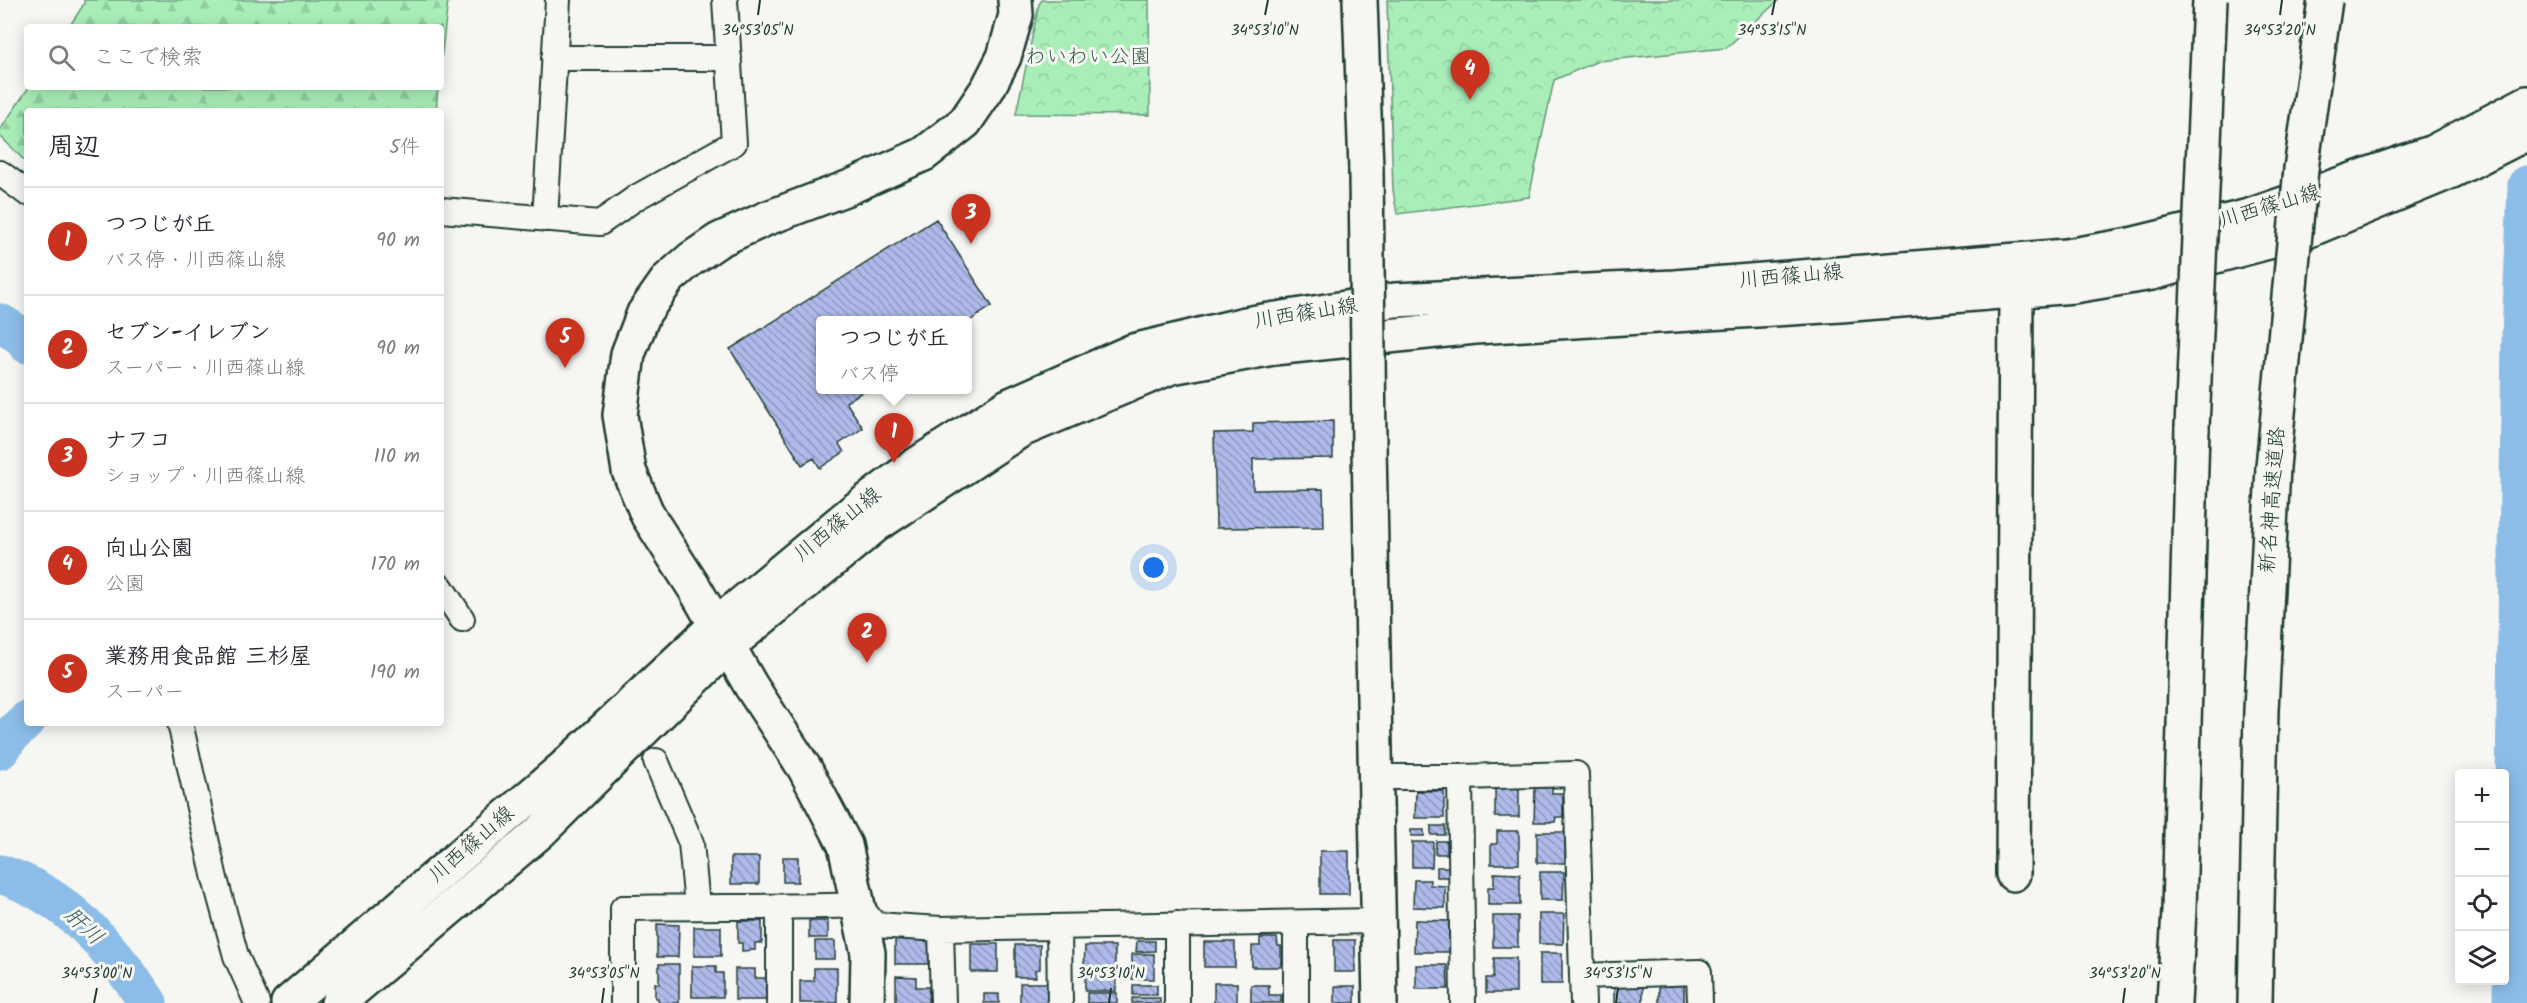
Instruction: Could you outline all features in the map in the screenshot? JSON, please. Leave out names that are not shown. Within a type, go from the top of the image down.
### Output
[{"type":"main road","points":[[867,1003],[868,953],[845,845],[805,769],[648,516],[629,471],[620,416],[628,354],[644,313],[668,279],[691,258],[718,240],[924,154],[965,122],[988,88],[1004,57],[1016,15],[1015,0]]},
{"type":"main road","points":[[1360,0],[1366,170],[1380,1003]]},
{"type":"main road","points":[[2174,1003],[2179,910],[2192,428],[2210,0]]},
{"type":"main road","name":"新名神高速道路","points":[[2255,1003],[2261,710],[2273,467],[2301,169],[2325,0]]},
{"type":"main road","name":"川西篠山線","points":[[338,1003],[540,832],[657,698],[851,513],[911,468],[1008,405],[1133,351],[1245,324],[1395,300],[1675,287],[2066,256],[2130,245],[2249,216],[2433,152],[2527,103]]},
{"type":"main road","name":"川西篠山線","points":[[722,635],[876,525],[1021,430],[1171,367],[1273,348],[1475,327],[1841,305],[2074,286],[2152,273],[2302,233],[2452,171],[2527,133]]},
{"type":"main road","points":[[2013,873],[2016,289]]},
{"type":"main road","name":"川西篠山線","points":[[288,1003],[563,768],[657,698]]},
{"type":"street","points":[[544,219],[558,0]]},
{"type":"street","points":[[444,210],[600,223],[637,197],[734,143],[725,0]]},
{"type":"street","points":[[554,58],[729,58]]},
{"type":"street","points":[[0,173],[24,191]]},
{"type":"street","points":[[444,593],[462,620]]},
{"type":"street","points":[[181,726],[215,879],[236,956],[257,1003]]},
{"type":"street","points":[[656,761],[691,843],[697,906]]},
{"type":"street","points":[[1376,777],[1576,774],[1583,1003]]},
{"type":"street","points":[[1460,777],[1463,1003]]},
{"type":"street","points":[[623,1003],[623,909],[859,905],[875,925],[941,929],[1378,921]]},
{"type":"street","points":[[778,908],[779,1003]]},
{"type":"street","points":[[1296,923],[1296,1003]]},
{"type":"street","points":[[1177,924],[1177,1003]]},
{"type":"street","points":[[1059,927],[1060,1003]]},
{"type":"street","points":[[941,929],[943,1003]]},
{"type":"street","points":[[1582,976],[1699,972],[1700,1003]]},
{"type":"green space","points":[[84,0],[448,0],[444,35],[444,24],[71,24],[84,4]]},
{"type":"green space","name":"わいわい公園","points":[[1042,0],[1149,0],[1150,115],[1016,114],[1039,4]]},
{"type":"green space","points":[[1387,0],[1779,0],[1726,48],[1598,61],[1554,80],[1529,197],[1397,214],[1393,190]]},
{"type":"green space","points":[[27,90],[438,90],[436,108],[24,108],[24,160],[0,136],[0,130]]},
{"type":"building","points":[[936,219],[992,306],[972,319],[972,316],[816,316],[816,394],[859,394],[846,402],[863,428],[839,444],[844,452],[820,468],[814,458],[802,465],[730,349]]},
{"type":"building","points":[[1333,421],[1333,458],[1253,459],[1253,490],[1323,489],[1324,527],[1216,528],[1214,433],[1253,432],[1253,423]]},
{"type":"building","points":[[1535,787],[1552,787],[1552,793],[1563,793],[1563,817],[1556,817],[1555,822],[1534,822]]},
{"type":"building","points":[[1495,788],[1519,788],[1519,817],[1495,817]]},
{"type":"building","points":[[1416,791],[1444,791],[1444,818],[1415,818]]},
{"type":"building","points":[[1431,826],[1445,826],[1445,835],[1431,835]]},
{"type":"building","points":[[1411,830],[1424,830],[1424,836],[1411,836]]},
{"type":"building","points":[[1497,831],[1519,831],[1519,864],[1491,864],[1491,844],[1497,844]]},
{"type":"building","points":[[1537,832],[1566,832],[1565,863],[1537,863]]},
{"type":"building","points":[[1436,841],[1447,841],[1447,854],[1435,854]]},
{"type":"building","points":[[1412,842],[1433,842],[1432,867],[1412,867]]},
{"type":"building","points":[[1320,851],[1349,851],[1349,894],[1320,894]]},
{"type":"building","points":[[731,857],[759,857],[759,884],[731,884]]},
{"type":"building","points":[[783,857],[798,857],[798,882],[783,882]]},
{"type":"building","points":[[1437,867],[1449,867],[1449,877],[1437,877]]},
{"type":"building","points":[[1540,872],[1564,872],[1563,900],[1540,900]]},
{"type":"building","points":[[1494,873],[1520,874],[1520,905],[1488,905],[1488,887],[1494,887]]},
{"type":"building","points":[[1414,880],[1430,880],[1430,885],[1445,886],[1445,908],[1413,907]]},
{"type":"building","points":[[1539,914],[1564,914],[1563,944],[1539,944]]},
{"type":"building","points":[[1493,916],[1518,916],[1518,947],[1493,947]]},
{"type":"building","points":[[1415,920],[1450,921],[1449,952],[1414,952]]},
{"type":"building","points":[[738,921],[762,921],[762,943],[755,943],[755,950],[742,951],[742,943],[738,943]]},
{"type":"building","points":[[809,921],[828,921],[828,938],[809,938]]},
{"type":"building","points":[[657,924],[679,925],[678,957],[657,957]]},
{"type":"building","points":[[694,927],[721,927],[721,956],[694,956]]},
{"type":"building","points":[[895,933],[929,933],[929,964],[895,964]]},
{"type":"building","points":[[1260,938],[1277,938],[1278,946],[1281,946],[1281,967],[1252,967],[1252,946],[1260,946]]},
{"type":"building","points":[[1334,940],[1355,940],[1355,972],[1334,972]]},
{"type":"building","points":[[815,941],[835,941],[835,959],[815,959]]},
{"type":"building","points":[[1137,941],[1155,941],[1155,951],[1136,952]]},
{"type":"building","points":[[1204,942],[1235,942],[1235,967],[1204,967]]},
{"type":"building","points":[[971,944],[998,944],[998,972],[971,972]]},
{"type":"building","points":[[1015,945],[1040,945],[1040,969],[1035,970],[1036,977],[1015,977]]},
{"type":"building","points":[[1085,946],[1115,946],[1115,969],[1084,969]]},
{"type":"building","points":[[1540,953],[1562,953],[1562,984],[1540,984]]},
{"type":"building","points":[[1132,954],[1154,954],[1154,979],[1132,979]]},
{"type":"building","points":[[1494,958],[1516,958],[1516,993],[1486,993],[1486,978],[1493,978]]},
{"type":"building","points":[[659,964],[679,964],[679,1003],[659,1003],[658,998],[655,998],[655,983],[659,984]]},
{"type":"building","points":[[1416,965],[1447,965],[1448,989],[1416,989]]},
{"type":"building","points":[[692,966],[716,966],[716,973],[723,973],[723,997],[692,997]]},
{"type":"building","points":[[814,968],[837,968],[837,1003],[800,1003],[800,981],[814,981]]},
{"type":"building","points":[[735,969],[755,969],[755,978],[766,978],[766,1000],[735,1000]]},
{"type":"building","points":[[1085,975],[1116,975],[1116,991],[1085,991]]},
{"type":"building","points":[[896,976],[916,977],[916,987],[929,987],[928,1003],[896,1003]]},
{"type":"building","points":[[1659,982],[1684,982],[1684,1003],[1659,1003]]},
{"type":"building","points":[[1020,983],[1049,983],[1049,1003],[1020,1003]]},
{"type":"building","points":[[1214,983],[1237,983],[1237,1003],[1214,1003]]},
{"type":"building","points":[[1133,985],[1157,985],[1157,995],[1133,995]]},
{"type":"building","points":[[1251,985],[1269,985],[1269,995],[1281,995],[1281,1003],[1251,1003]]},
{"type":"building","points":[[1335,986],[1355,986],[1355,1003],[1335,1003]]},
{"type":"building","points":[[1614,986],[1643,986],[1643,1003],[1614,1003]]},
{"type":"building","points":[[1087,993],[1117,993],[1117,1003],[1087,1003]]},
{"type":"building","points":[[984,994],[999,994],[999,1003],[984,1003]]},
{"type":"building","points":[[1132,998],[1160,998],[1160,1003],[1132,1003]]},
{"type":"waterway","points":[[2512,1003],[2521,337],[2527,185]]},
{"type":"waterway","name":"肝川","points":[[0,323],[20,335],[24,340]]},
{"type":"waterway","name":"肝川","points":[[0,750],[9,737],[24,723]]},
{"type":"waterway","name":"肝川","points":[[0,874],[24,883],[45,895],[85,925],[119,962],[148,1003]]},
{"type":"place","name":"向山公園","points":[[1470,100]]},
{"type":"place","name":"ナフコ","points":[[971,244]]},
{"type":"place","name":"業務用食品館 三杉屋","points":[[565,368]]},
{"type":"place","name":"つつじが丘","points":[[894,463]]},
{"type":"place","name":"セブン-イレブン","points":[[867,663]]}]
